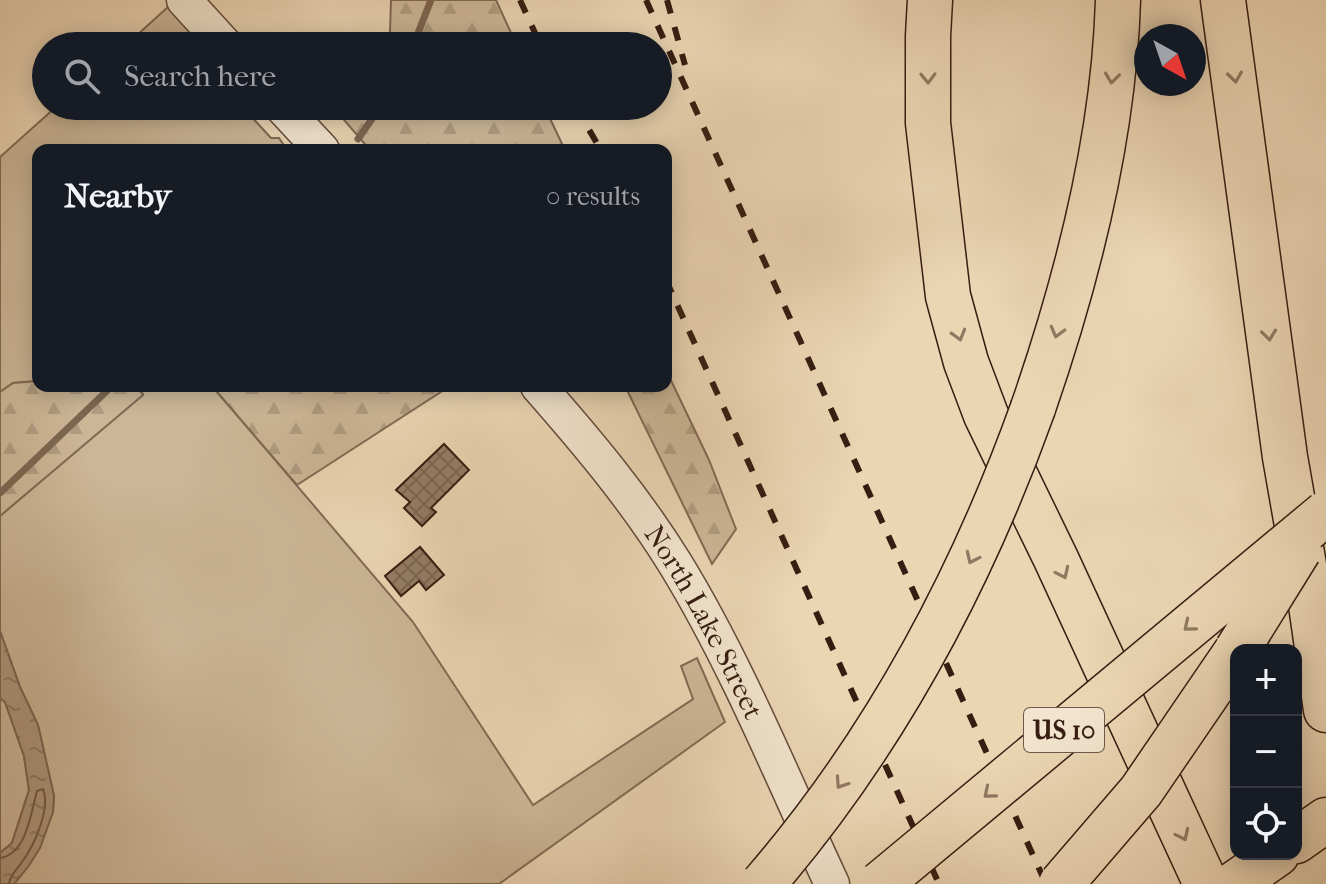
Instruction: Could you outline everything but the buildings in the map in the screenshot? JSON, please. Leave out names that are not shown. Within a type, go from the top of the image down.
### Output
[{"type":"highway","points":[[930,0],[928,123],[948,296],[966,362],[986,415],[1206,884]]},
{"type":"highway","points":[[763,884],[818,817],[895,701],[951,601],[993,512],[1049,361],[1089,212],[1105,133],[1118,0]]},
{"type":"highway","points":[[1223,0],[1285,457],[1326,710]]},
{"type":"highway","points":[[1241,644],[1326,504]]},
{"type":"highway","name":"US 10","points":[[880,884],[1326,513]]},
{"type":"highway","points":[[1061,884],[1141,791],[1230,661]]},
{"type":"highway","points":[[1302,837],[1326,820]]},
{"type":"highway","points":[[1234,884],[1268,860]]},
{"type":"street","points":[[184,0],[213,32]]},
{"type":"street","points":[[294,120],[316,144]]},
{"type":"street","name":"North Lake Street","points":[[543,392],[602,459],[676,565],[720,646],[832,884]]},
{"type":"green space","points":[[391,0],[496,0],[511,32],[390,32]]},
{"type":"green space","points":[[168,7],[190,32],[140,32]]},
{"type":"green space","points":[[41,120],[254,120],[271,138],[279,138],[283,144],[32,144],[32,381],[13,383],[0,392],[0,157]]},
{"type":"green space","points":[[344,120],[551,120],[562,144],[365,144]]},
{"type":"green space","points":[[32,381],[32,392],[141,392],[143,395],[0,516],[0,392],[13,383]]},
{"type":"green space","points":[[672,383],[709,460],[736,529],[712,564],[628,392],[672,392]]},
{"type":"green space","points":[[141,392],[217,392],[413,622],[533,805],[693,699],[681,666],[697,658],[725,722],[499,884],[14,884],[46,828],[53,812],[54,796],[38,725],[20,687],[0,631],[0,516],[143,394]]},
{"type":"green space","points":[[217,392],[441,392],[297,485]]},
{"type":"green space","points":[[0,698],[5,702],[24,756],[29,790],[12,843],[0,853]]},
{"type":"water","points":[[0,631],[20,687],[38,725],[54,796],[53,812],[40,848],[14,884],[0,884],[0,853],[12,843],[29,790],[24,756],[5,702],[0,698]]},
{"type":"waterway","points":[[418,32],[431,0]]},
{"type":"waterway","points":[[358,139],[371,120]]},
{"type":"waterway","points":[[0,493],[106,392]]},
{"type":"railway","points":[[520,0],[535,32]]},
{"type":"railway","points":[[646,0],[660,32]]},
{"type":"railway","points":[[667,0],[685,65]]},
{"type":"railway","points":[[672,57],[1046,884]]},
{"type":"railway","points":[[583,120],[597,144]]},
{"type":"railway","points":[[672,293],[939,884]]}]
